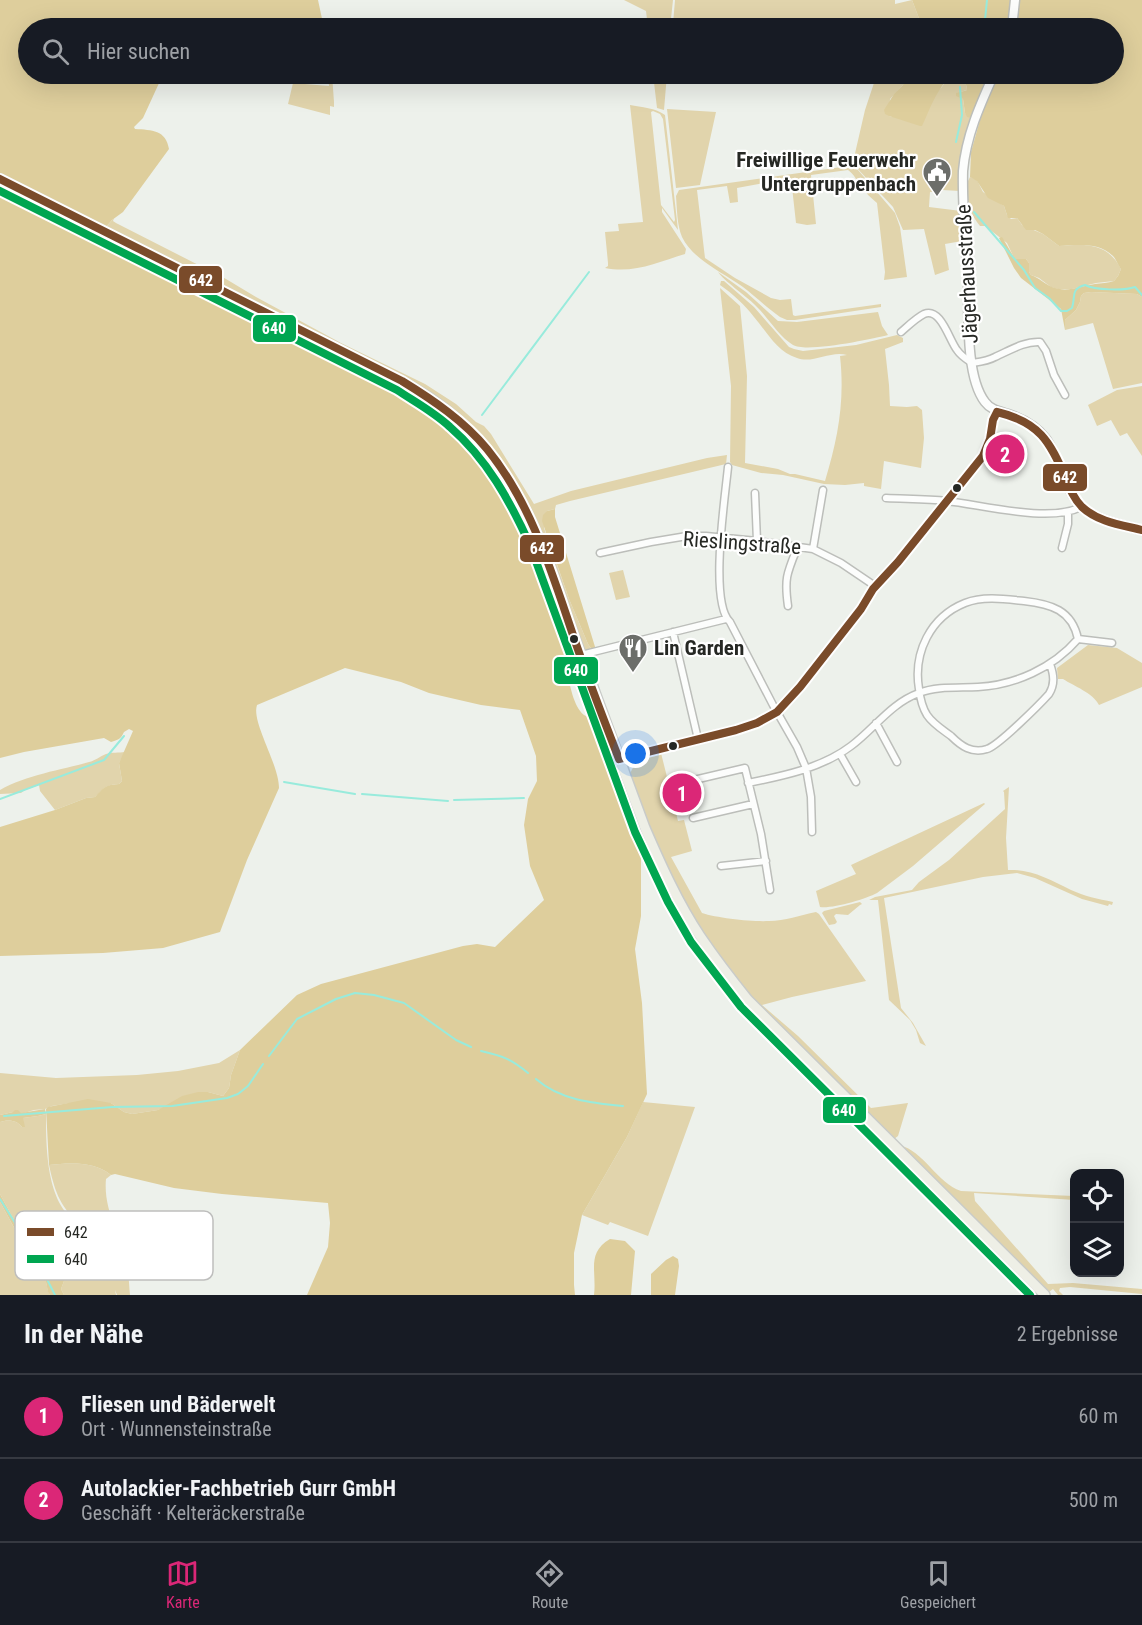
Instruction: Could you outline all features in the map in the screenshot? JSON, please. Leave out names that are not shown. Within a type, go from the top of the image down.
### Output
[{"type":"main road","points":[[0,179],[402,381],[437,403],[487,449],[510,481],[549,563],[619,759],[657,856],[699,935],[748,1000],[1045,1295]]},
{"type":"street","points":[[1013,18],[1015,0]]},
{"type":"street","name":"Jägerhausstraße","points":[[990,84],[971,128],[964,159],[963,182],[972,363],[981,396],[986,404],[998,412]]},
{"type":"street","points":[[901,332],[922,315],[932,312],[942,323],[958,352],[972,363],[998,356],[1013,348],[1040,342],[1065,395]]},
{"type":"street","points":[[619,759],[746,727],[777,712],[800,687],[861,609],[875,586],[898,562],[986,451],[993,420],[998,412],[1020,419],[1041,433],[1050,445],[1070,490],[1081,507],[1089,513],[1142,530]]},
{"type":"street","points":[[728,468],[719,575],[726,618],[806,768],[811,797],[812,832]]},
{"type":"street","points":[[813,549],[823,490]]},
{"type":"street","points":[[755,493],[757,541]]},
{"type":"street","points":[[886,498],[945,501],[1046,514],[1068,512],[1081,507]]},
{"type":"street","points":[[1062,548],[1068,524],[1068,512]]},
{"type":"street","name":"Rieslingstraße","points":[[600,553],[687,536],[757,541],[813,549],[841,562],[875,586]]},
{"type":"street","points":[[789,606],[786,580],[798,546]]},
{"type":"street","points":[[1050,664],[1053,679],[1049,694],[994,746],[985,750],[964,747],[932,720],[924,709],[917,675],[921,650],[927,635],[943,617],[966,603],[997,598],[1047,605],[1065,614],[1072,621],[1078,639]]},
{"type":"street","points":[[581,655],[726,618]]},
{"type":"street","points":[[673,632],[698,739]]},
{"type":"street","points":[[1078,639],[1112,643]]},
{"type":"street","points":[[748,783],[830,760],[854,745],[902,700],[920,692],[989,686],[1027,676],[1050,664],[1078,639]]},
{"type":"street","points":[[876,723],[897,762]]},
{"type":"street","points":[[840,754],[856,782]]},
{"type":"street","points":[[694,780],[745,768],[761,834],[770,890]]},
{"type":"street","points":[[693,818],[753,804]]},
{"type":"street","points":[[721,866],[766,861]]},
{"type":"shaded area","points":[[0,0],[318,0],[322,18],[18,18],[18,84],[159,84],[143,118],[134,127],[157,132],[165,138],[169,149],[123,212],[112,220],[100,234],[401,384],[425,400],[459,426],[479,446],[504,480],[530,528],[574,659],[567,672],[572,695],[580,711],[601,726],[625,792],[638,835],[641,855],[641,916],[635,949],[642,1003],[647,1094],[627,1137],[582,1215],[574,1253],[575,1295],[307,1295],[328,1247],[330,1223],[328,1203],[174,1188],[111,1175],[89,1165],[49,1165],[46,1109],[48,1107],[88,1099],[111,1103],[124,1112],[132,1114],[158,1110],[182,1096],[198,1092],[223,1096],[229,1088],[240,1050],[297,995],[321,984],[463,946],[477,944],[495,947],[544,900],[530,866],[524,825],[528,799],[537,781],[536,756],[520,710],[481,705],[429,693],[401,682],[345,668],[257,705],[258,722],[275,767],[279,788],[247,860],[220,932],[163,948],[103,953],[0,956],[0,827],[95,797],[105,787],[119,784],[122,781],[119,763],[133,731],[129,729],[119,739],[111,742],[104,738],[0,758]]},
{"type":"shaded area","points":[[624,0],[673,0],[671,18],[647,18],[646,11]]},
{"type":"shaded area","points":[[675,0],[895,0],[895,4],[912,0],[919,18],[674,18]]},
{"type":"shaded area","points":[[912,0],[1142,0],[1142,297],[1137,294],[1084,293],[1076,310],[1065,320],[1065,330],[1061,309],[1021,278],[999,238],[1002,237],[1015,259],[1026,259],[1031,275],[1058,289],[1114,281],[1121,269],[1114,257],[1101,248],[1080,245],[1059,246],[1035,230],[1026,230],[1017,218],[1008,218],[1004,206],[988,198],[977,181],[970,177],[971,152],[980,120],[967,117],[963,99],[956,96],[956,93],[967,90],[966,84],[1124,84],[1124,18],[919,18]]},
{"type":"shaded area","points":[[293,84],[329,86],[329,84],[333,84],[334,102],[334,107],[330,106],[330,115],[288,104]]},
{"type":"shaded area","points":[[654,84],[666,84],[664,110],[657,108]]},
{"type":"shaded area","points":[[874,84],[903,84],[890,99],[889,116],[893,117],[944,84],[966,85],[967,90],[957,93],[963,99],[965,113],[973,118],[960,191],[930,192],[929,207],[961,211],[962,241],[945,244],[949,270],[935,275],[924,229],[903,230],[893,207],[851,164]]},
{"type":"shaded area","points":[[943,84],[922,126],[885,114],[884,110],[903,85]]},
{"type":"shaded area","points":[[630,105],[653,109],[665,115],[678,230],[662,208],[662,212],[686,249],[685,254],[646,266],[626,269],[605,268],[608,263],[605,232],[619,231],[618,224],[643,222]],"holes":[[[651,112],[660,114],[663,119],[674,222],[661,205]]]},
{"type":"shaded area","points":[[667,109],[716,112],[700,185],[676,188]]},
{"type":"shaded area","points":[[849,166],[858,170],[895,213],[900,227],[907,277],[884,280],[877,203],[848,170],[811,175],[816,224],[796,223],[791,178],[737,188],[738,202],[730,203],[727,186],[697,190],[705,258],[771,298],[791,299],[795,316],[881,304],[881,307],[787,320],[701,259],[682,237],[676,196],[679,190]]},
{"type":"shaded area","points":[[970,177],[977,180],[983,192],[1004,206],[1011,219],[1017,218],[1022,225],[1043,234],[1059,246],[1087,245],[1102,249],[1115,260],[1121,269],[1118,276],[1114,281],[1072,289],[1058,289],[1031,275],[1026,259],[1015,260],[1007,243],[985,226],[980,226],[972,215],[966,197]]},
{"type":"shaded area","points":[[114,218],[113,221],[116,223],[226,279],[341,343],[425,384],[456,404],[491,434],[534,504],[571,491],[707,458],[727,455],[726,464],[570,501],[556,505],[555,509],[547,511],[544,528],[569,599],[593,651],[582,654],[533,517],[462,419],[121,238],[106,227]]},
{"type":"shaded area","points":[[718,272],[746,292],[778,321],[797,322],[878,312],[882,326],[888,335],[825,346],[793,345],[755,305]]},
{"type":"shaded area","points":[[721,281],[724,281],[754,307],[789,347],[794,349],[803,351],[856,345],[897,335],[903,338],[903,342],[885,349],[890,406],[917,406],[922,410],[924,438],[921,468],[884,461],[881,489],[864,486],[864,483],[824,484],[783,475],[761,473],[732,465],[730,462],[731,386],[720,288],[740,306],[747,376],[745,463],[825,481],[834,450],[841,404],[840,356],[847,355],[835,354],[803,359],[790,355],[773,341],[743,304],[720,285]]},
{"type":"shaded area","points":[[1091,292],[1137,294],[1142,297],[1142,383],[1113,389],[1093,323],[1065,330],[1065,320],[1076,310],[1081,296]]},
{"type":"shaded area","points":[[1142,386],[1142,456],[1127,433],[1120,436],[1111,420],[1097,426],[1088,405],[1117,390]]},
{"type":"shaded area","points":[[555,509],[555,517],[596,650],[593,651],[569,599],[542,521],[547,511]]},
{"type":"shaded area","points":[[623,570],[630,597],[616,600],[609,573]]},
{"type":"shaded area","points":[[1088,645],[1117,648],[1142,663],[1142,687],[1099,705],[1083,690],[1063,679],[1058,679],[1057,668]]},
{"type":"shaded area","points":[[125,752],[119,763],[122,781],[105,788],[95,797],[86,798],[55,810],[40,791],[39,785],[21,793],[0,794],[0,790],[21,780],[91,761],[108,753]]},
{"type":"shaded area","points":[[661,753],[678,821],[684,820],[692,851],[671,857],[702,913],[725,918],[762,921],[781,920],[816,912],[866,981],[762,1005],[798,1036],[871,1108],[908,1103],[898,1136],[894,1139],[744,990],[692,917],[657,849],[630,775],[638,762]]},
{"type":"shaded area","points":[[1009,787],[1006,838],[1008,870],[1033,873],[1081,894],[1113,902],[1108,906],[1082,899],[1035,878],[1017,873],[983,877],[884,898],[901,1008],[913,1023],[926,1046],[920,1043],[910,1020],[889,1000],[878,900],[869,900],[912,890],[1005,809],[1003,791]]},
{"type":"shaded area","points":[[984,803],[913,866],[877,893],[849,903],[820,907],[816,891],[856,874],[851,865]]},
{"type":"shaded area","points":[[860,902],[862,904],[848,915],[836,914],[835,924],[829,925],[822,913],[824,911]]},
{"type":"shaded area","points":[[240,1050],[229,1088],[223,1096],[208,1092],[158,1110],[132,1114],[124,1112],[111,1103],[70,1103],[21,1114],[13,1112],[0,1115],[0,1073],[56,1078],[137,1075],[178,1071],[219,1063]]},
{"type":"shaded area","points":[[643,1102],[695,1107],[648,1236],[610,1222],[608,1225],[582,1215],[627,1137]]},
{"type":"shaded area","points":[[45,1109],[46,1114],[23,1118],[25,1127],[12,1121],[0,1122],[0,1115],[15,1110],[21,1113]]},
{"type":"shaded area","points":[[46,1114],[46,1142],[50,1174],[54,1189],[65,1211],[15,1211],[15,1222],[0,1194],[0,1122],[12,1121],[22,1127],[23,1118]]},
{"type":"shaded area","points":[[899,1145],[908,1148],[952,1187],[961,1191],[1070,1196],[1070,1200],[974,1193],[975,1201],[1048,1284],[1073,1283],[1142,1289],[1142,1294],[1070,1287],[1060,1288],[1059,1291],[1063,1295],[1058,1295],[1053,1289],[1049,1292]]},
{"type":"shaded area","points":[[49,1165],[89,1165],[104,1170],[111,1175],[106,1179],[109,1211],[67,1211],[58,1196]]},
{"type":"shaded area","points":[[0,1194],[15,1222],[15,1229],[0,1202]]},
{"type":"shaded area","points":[[0,1202],[15,1229],[15,1280],[46,1280],[50,1295],[0,1295]]},
{"type":"shaded area","points":[[610,1239],[625,1241],[635,1251],[631,1295],[594,1295],[595,1257],[603,1244]]},
{"type":"shaded area","points":[[673,1256],[678,1259],[679,1266],[675,1295],[651,1295],[651,1274]]},
{"type":"shaded area","points":[[46,1280],[64,1280],[61,1289],[64,1295],[50,1295]]},
{"type":"shaded area","points":[[128,1280],[130,1295],[117,1295],[115,1290],[116,1295],[64,1295],[61,1289],[64,1281]]},
{"type":"waterway","points":[[985,18],[987,0]]},
{"type":"waterway","points":[[956,142],[962,115],[960,87]]},
{"type":"waterway","points":[[974,212],[1024,270],[1035,288],[1061,311],[1072,308],[1075,291],[1085,285],[1110,289],[1135,287],[1142,295]]},
{"type":"waterway","points":[[482,415],[589,272]]},
{"type":"waterway","points":[[0,799],[104,760],[124,736]]},
{"type":"waterway","points":[[284,782],[355,794]]},
{"type":"waterway","points":[[362,794],[448,801]]},
{"type":"waterway","points":[[454,800],[524,798]]},
{"type":"waterway","points":[[269,1056],[297,1019],[336,999],[355,993],[374,995],[404,1003],[456,1040],[471,1047]]},
{"type":"waterway","points":[[481,1051],[517,1064],[528,1073]]},
{"type":"waterway","points":[[4,1116],[112,1107],[172,1106],[227,1098],[238,1094],[248,1086],[263,1064]]},
{"type":"waterway","points":[[536,1079],[555,1092],[566,1096],[588,1102],[623,1106]]},
{"type":"waterway","points":[[0,1199],[15,1223]]},
{"type":"waterway","points":[[47,1280],[55,1295]]},
{"type":"transit line","name":"642","points":[[0,179],[402,381],[436,403],[468,429],[487,449],[502,470],[528,514],[548,562],[619,759]]},
{"type":"transit line","name":"640","points":[[0,191],[397,390],[437,417],[463,439],[496,482],[530,545],[635,832],[668,902],[691,942],[741,1007],[1030,1295]]},
{"type":"transit line","name":"642","points":[[997,412],[1023,421],[1041,435],[1054,454],[1072,494],[1088,512],[1103,520],[1142,530]]},
{"type":"transit line","name":"642","points":[[619,759],[736,730],[757,723],[777,712],[800,687],[861,609],[873,589],[898,562],[983,456],[997,412]]},
{"type":"place","name":"Freiwillige Feuerwehr Untergruppenbach","points":[[937,198]]},
{"type":"place","name":"Autolackier-Fachbetrieb Gurr GmbH","points":[[1005,454]]},
{"type":"place","name":"Lin Garden","points":[[633,674]]},
{"type":"place","name":"Fliesen und Bäderwelt","points":[[682,793]]}]
